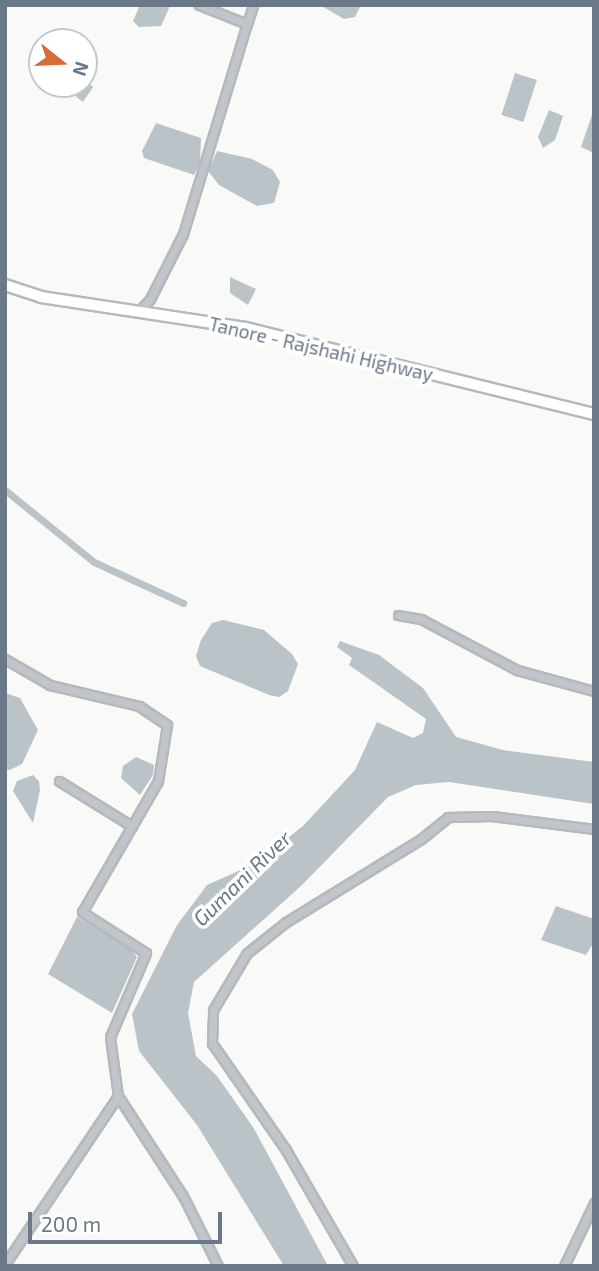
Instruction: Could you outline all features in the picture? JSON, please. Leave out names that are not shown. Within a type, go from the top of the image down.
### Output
[{"type":"main road","name":"Tanore - Rajshahi Highway","points":[[5,285],[41,298],[246,328],[594,414]]},
{"type":"street","points":[[199,5],[247,24]]},
{"type":"street","points":[[137,313],[150,299],[183,234],[253,5]]},
{"type":"street","points":[[398,615],[421,619],[517,670],[594,691]]},
{"type":"street","points":[[5,659],[50,685],[139,706],[167,725],[158,781],[82,912],[146,953],[110,1037],[118,1096],[183,1196],[218,1266]]},
{"type":"street","points":[[59,780],[132,826]]},
{"type":"street","points":[[353,1266],[286,1150],[212,1043],[213,1010],[247,954],[286,922],[421,839],[448,817],[492,816],[594,829]]},
{"type":"street","points":[[5,1264],[118,1096]]},
{"type":"street","points":[[564,1266],[594,1203]]},
{"type":"water","points":[[140,5],[168,5],[161,26],[139,27],[133,21]]},
{"type":"water","points":[[320,5],[361,5],[355,17],[344,19]]},
{"type":"water","points":[[515,73],[537,80],[523,122],[501,115]]},
{"type":"water","points":[[594,109],[594,153],[581,147]]},
{"type":"water","points":[[549,110],[563,116],[555,140],[543,148],[538,137]]},
{"type":"water","points":[[156,123],[201,138],[200,163],[194,175],[144,158],[142,151]]},
{"type":"water","points":[[217,151],[252,159],[273,170],[280,182],[274,203],[257,206],[219,185],[208,171]]},
{"type":"water","points":[[230,277],[256,289],[248,305],[230,293]]},
{"type":"water","points":[[223,620],[264,630],[292,654],[298,664],[288,691],[279,697],[269,695],[200,666],[196,656],[201,640],[212,623]]},
{"type":"water","name":"Gumani River","points":[[340,641],[379,655],[423,688],[456,737],[503,750],[594,762],[594,804],[449,782],[416,785],[388,797],[301,886],[194,982],[188,1013],[196,1056],[217,1076],[253,1127],[328,1266],[284,1266],[197,1125],[139,1051],[132,1014],[177,925],[207,885],[256,863],[303,826],[355,770],[377,722],[413,738],[423,733],[426,719],[349,665],[352,658],[337,647]]},
{"type":"water","points":[[5,693],[20,698],[38,730],[22,764],[10,770],[5,769]]},
{"type":"water","points":[[136,757],[154,765],[153,775],[140,795],[121,778],[123,766]]},
{"type":"water","points":[[33,775],[39,781],[40,790],[33,823],[13,791],[17,781]]},
{"type":"water","points":[[556,906],[594,919],[594,942],[586,955],[541,940]]},
{"type":"water","points":[[77,917],[128,946],[137,957],[112,1013],[48,974]]},
{"type":"waterway","points":[[5,490],[94,562],[183,603]]}]
